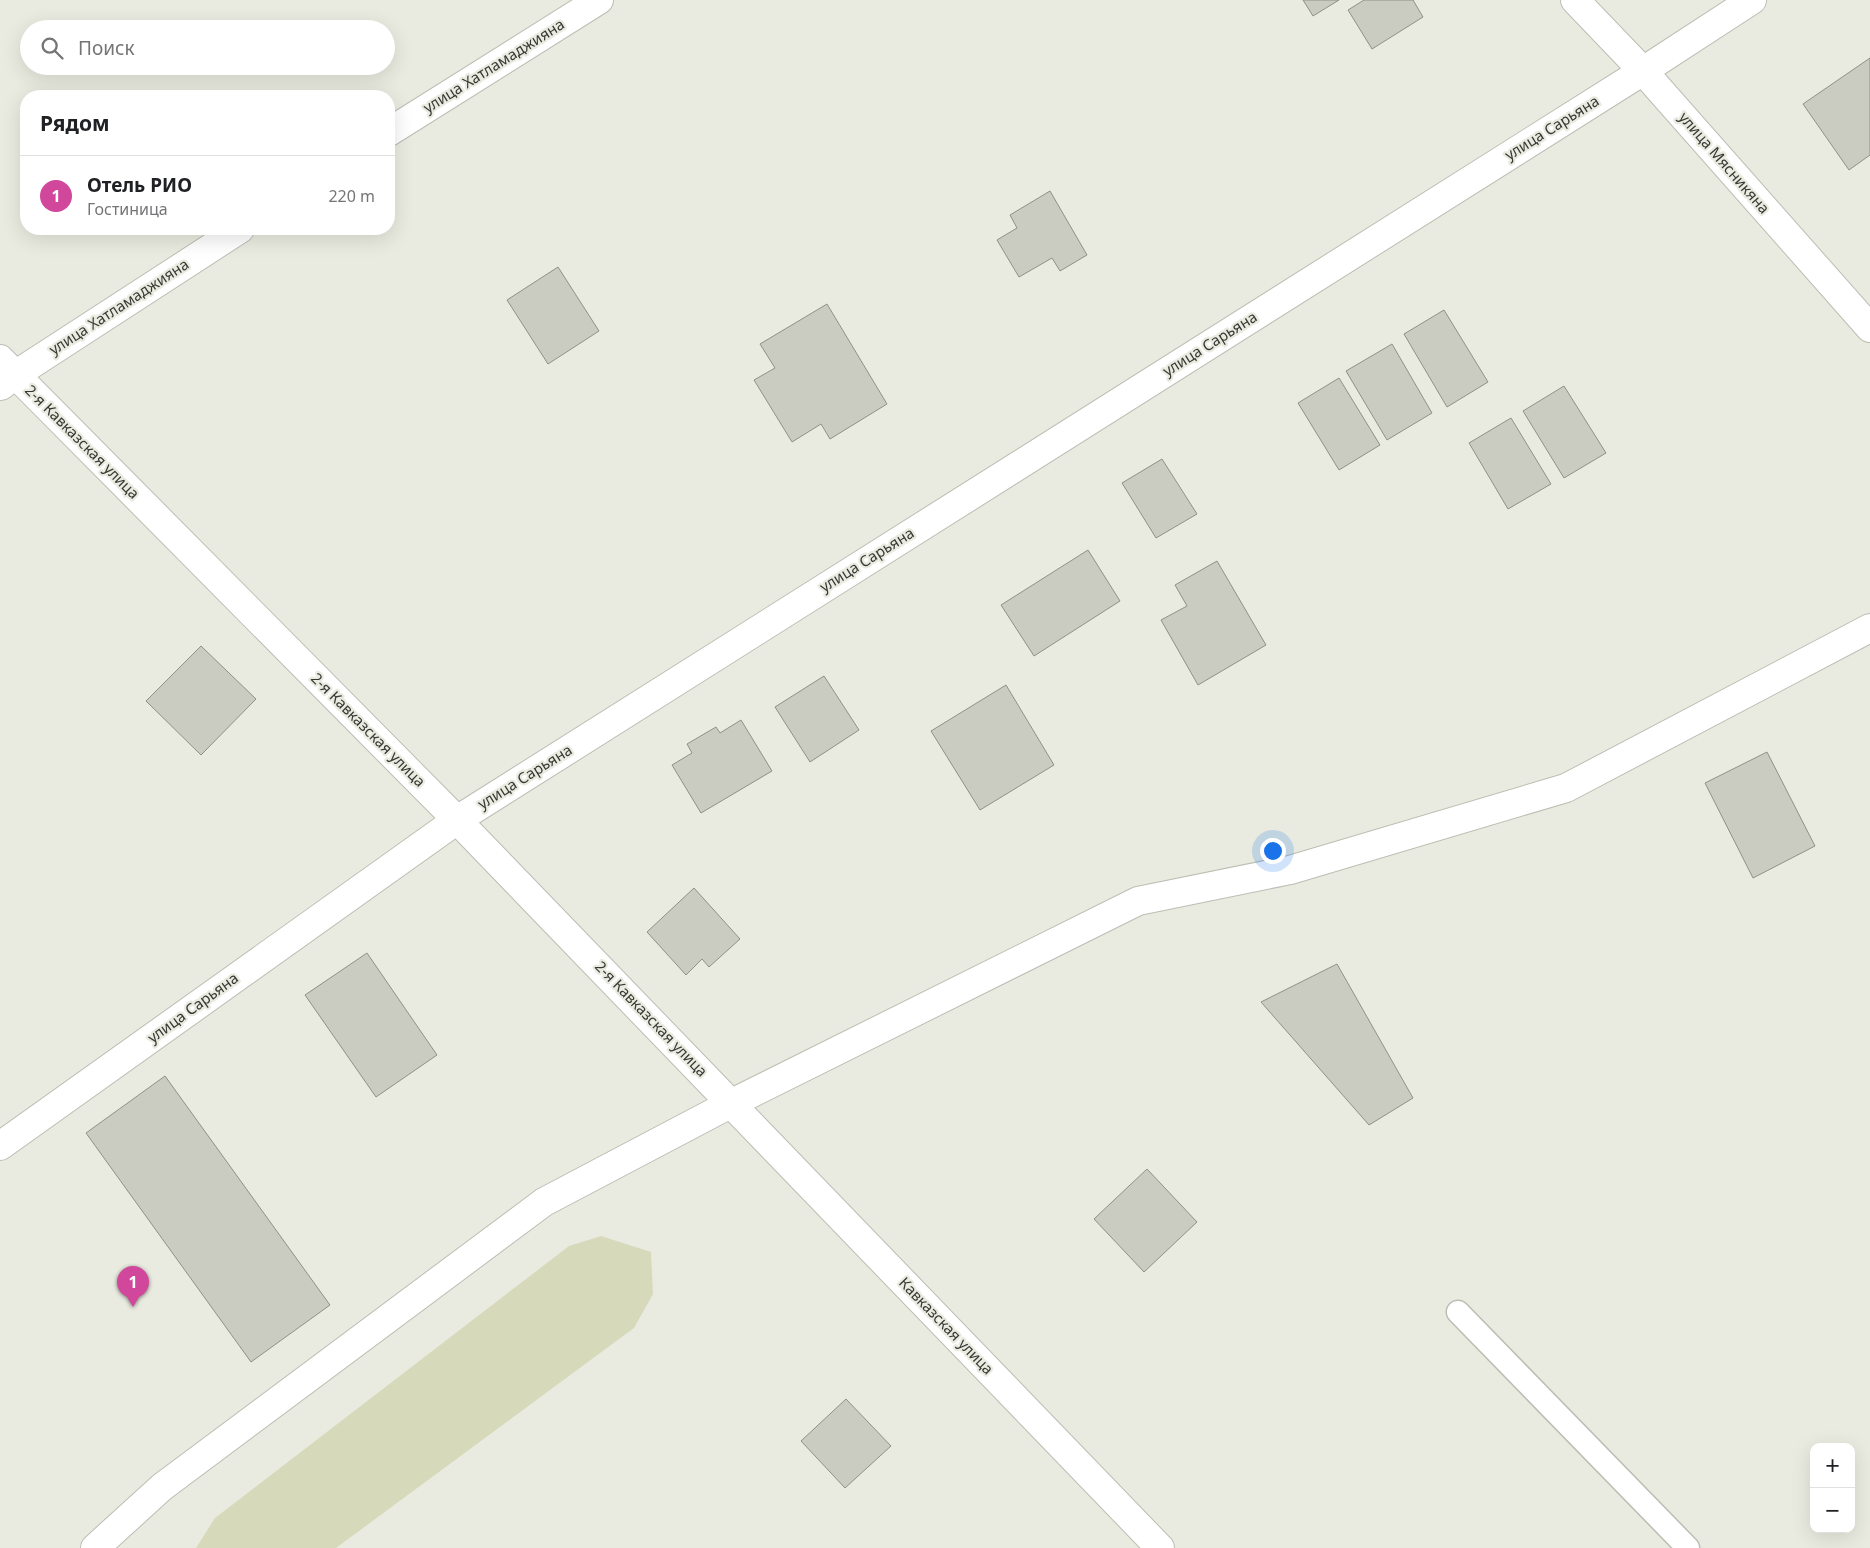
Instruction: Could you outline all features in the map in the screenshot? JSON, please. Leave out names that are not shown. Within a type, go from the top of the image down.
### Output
[{"type":"street","name":"улица Хатламаджияна","points":[[395,128],[599,0]]},
{"type":"street","name":"улица Мясникяна","points":[[1575,0],[1643,71],[1870,328]]},
{"type":"street","name":"улица Сарьяна","points":[[0,1146],[457,820],[1643,71],[1752,0]]},
{"type":"street","name":"улица Хатламаджияна","points":[[5,374],[230,235]]},
{"type":"street","name":"2-я Кавказская улица","points":[[5,374],[457,820],[732,1104]]},
{"type":"street","points":[[95,1548],[162,1487],[544,1202],[732,1104],[1138,902],[1290,870],[1566,788],[1870,628]]},
{"type":"street","name":"Кавказская улица","points":[[732,1104],[1160,1548]]},
{"type":"lane","points":[[1458,1312],[1688,1548]]},
{"type":"green space","points":[[601,1236],[651,1252],[653,1294],[634,1328],[336,1548],[196,1548],[215,1518],[569,1246]]},
{"type":"building","points":[[1303,0],[1339,0],[1313,16]]},
{"type":"building","points":[[1364,0],[1413,0],[1423,17],[1372,49],[1348,10]]},
{"type":"building","points":[[1870,58],[1870,155],[1849,170],[1803,104]]},
{"type":"building","points":[[1050,191],[1087,255],[1060,271],[1052,258],[1019,277],[997,240],[1017,228],[1010,215]]},
{"type":"building","points":[[558,267],[599,331],[548,364],[507,300]]},
{"type":"building","points":[[827,304],[887,404],[830,439],[821,424],[792,442],[754,380],[775,368],[760,344]]},
{"type":"building","points":[[1444,310],[1488,382],[1447,407],[1404,334]]},
{"type":"building","points":[[1392,344],[1432,413],[1387,440],[1346,371]]},
{"type":"building","points":[[1339,378],[1380,445],[1339,470],[1298,403]]},
{"type":"building","points":[[1564,386],[1606,453],[1564,478],[1523,411]]},
{"type":"building","points":[[1511,418],[1551,484],[1508,509],[1469,443]]},
{"type":"building","points":[[1162,459],[1197,514],[1156,538],[1122,483]]},
{"type":"building","points":[[1088,550],[1120,601],[1034,656],[1001,605]]},
{"type":"building","points":[[1217,561],[1266,645],[1198,685],[1161,620],[1187,606],[1175,585]]},
{"type":"building","points":[[201,646],[256,699],[201,755],[146,701]]},
{"type":"building","points":[[824,676],[859,730],[810,762],[775,707]]},
{"type":"building","points":[[1006,685],[1054,765],[980,810],[931,731]]},
{"type":"building","points":[[741,720],[772,771],[701,813],[672,765],[692,753],[687,744],[716,727],[720,733]]},
{"type":"building","points":[[1767,752],[1815,846],[1753,878],[1705,783]]},
{"type":"building","points":[[694,888],[740,939],[709,967],[702,959],[686,975],[647,932]]},
{"type":"building","points":[[367,953],[437,1055],[376,1097],[305,995]]},
{"type":"building","points":[[1337,964],[1413,1098],[1369,1125],[1261,1002]]},
{"type":"building","points":[[165,1076],[330,1305],[251,1362],[86,1133]]},
{"type":"building","points":[[1147,1169],[1197,1222],[1144,1272],[1094,1219]]},
{"type":"building","points":[[846,1399],[891,1446],[845,1488],[801,1441]]},
{"type":"place","name":"Отель РИО","points":[[133,1307]]}]
